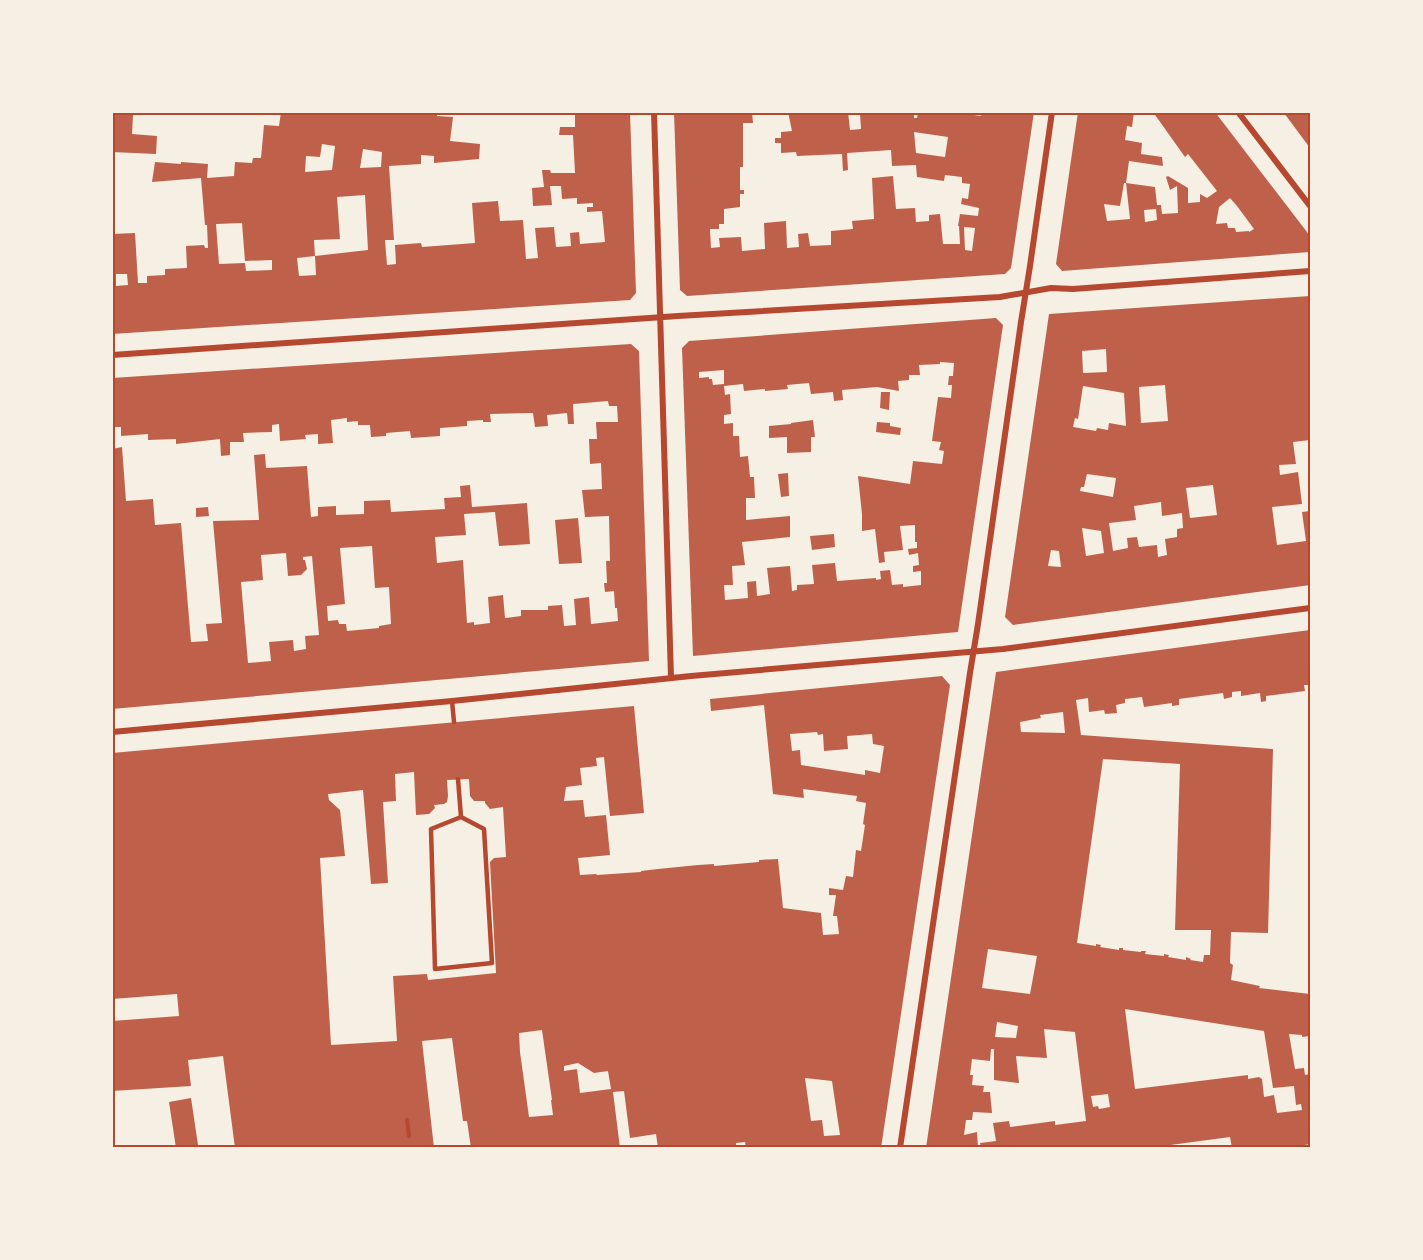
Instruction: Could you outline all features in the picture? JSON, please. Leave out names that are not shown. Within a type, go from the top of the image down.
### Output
[{"type":"street","points":[[654,112],[671,678]]},
{"type":"street","points":[[900,1148],[1052,112]]},
{"type":"street","points":[[1238,112],[1311,206]]},
{"type":"street","points":[[112,355],[660,317],[1000,297],[1051,288],[1073,289],[1311,270]]},
{"type":"street","points":[[112,732],[452,701],[671,678],[1012,648],[1311,608]]},
{"type":"lane","points":[[452,701],[454,722]]},
{"type":"lane","points":[[458,780],[460,817]]},
{"type":"lane","points":[[460,817],[484,829],[492,963],[435,969],[431,829],[460,817]]},
{"type":"path","points":[[407,1120],[409,1136]]},
{"type":"building","points":[[281,112],[437,112],[437,116],[453,117],[450,141],[480,144],[479,159],[434,163],[434,156],[421,155],[421,164],[389,166],[394,240],[385,240],[387,265],[396,264],[395,245],[421,243],[422,247],[475,243],[472,203],[498,201],[500,221],[523,220],[526,259],[538,258],[535,228],[554,227],[556,247],[571,246],[570,233],[579,232],[580,244],[605,242],[602,211],[587,212],[587,207],[593,207],[593,203],[577,204],[577,198],[562,199],[561,186],[550,186],[552,205],[533,206],[532,188],[544,187],[542,170],[550,170],[551,173],[575,173],[573,135],[559,135],[560,127],[575,127],[575,112],[630,112],[636,293],[630,300],[112,334],[112,234],[135,233],[138,283],[147,283],[147,276],[165,275],[165,269],[187,268],[186,246],[204,245],[208,248],[201,178],[152,182],[155,162],[208,164],[207,178],[234,176],[235,162],[252,163],[253,158],[261,158],[264,125],[279,126]],"holes":[[[322,144],[335,146],[332,170],[305,172],[306,156],[320,157]],[[363,149],[382,152],[381,167],[360,168]],[[365,195],[368,250],[315,256],[314,240],[340,239],[337,197]],[[242,223],[245,261],[272,260],[272,270],[246,271],[245,263],[219,264],[216,224]],[[315,256],[316,275],[299,276],[297,258]],[[116,274],[127,274],[128,285],[116,286]]]},
{"type":"building","points":[[674,112],[752,112],[753,123],[743,123],[743,167],[740,167],[740,190],[744,190],[744,194],[740,194],[740,207],[724,209],[724,224],[719,224],[719,229],[710,229],[711,248],[720,247],[719,238],[741,237],[742,251],[765,249],[764,223],[786,221],[787,248],[799,247],[798,234],[808,233],[810,246],[831,245],[831,231],[853,229],[852,221],[874,219],[872,178],[893,176],[896,209],[915,208],[916,222],[929,221],[929,215],[940,214],[943,244],[960,244],[958,226],[960,214],[978,216],[979,208],[961,204],[962,198],[968,199],[970,184],[962,183],[962,177],[945,175],[944,181],[917,177],[916,165],[892,166],[891,150],[847,153],[848,170],[843,171],[842,154],[797,156],[796,152],[781,153],[781,143],[775,143],[775,138],[781,138],[781,132],[792,131],[788,112],[848,112],[850,130],[861,129],[860,113],[914,112],[914,118],[917,118],[918,112],[981,116],[982,112],[1034,112],[1011,268],[1005,274],[687,296],[680,290]],"holes":[[[914,132],[948,137],[945,157],[916,153]],[[964,227],[975,228],[972,251],[965,250]]]},
{"type":"building","points":[[1078,112],[1134,112],[1132,127],[1127,126],[1125,140],[1142,143],[1141,154],[1162,157],[1163,166],[1129,161],[1126,183],[1155,187],[1157,205],[1161,205],[1162,214],[1178,213],[1177,186],[1170,190],[1166,177],[1168,176],[1188,188],[1188,203],[1200,202],[1200,194],[1207,198],[1217,191],[1188,154],[1185,157],[1153,112],[1215,112],[1310,236],[1310,252],[1062,271],[1056,264]],"holes":[[[1124,183],[1126,183],[1130,219],[1107,221],[1104,204],[1120,206]],[[1230,198],[1237,206],[1254,229],[1249,232],[1236,232],[1235,228],[1228,228],[1227,223],[1216,224],[1219,207]],[[1156,209],[1157,220],[1145,222],[1144,210]]]},
{"type":"building","points":[[1283,112],[1310,112],[1310,148],[1287,117]]},
{"type":"building","points":[[112,113],[133,115],[132,134],[157,136],[156,154],[112,152]]},
{"type":"building","points":[[1310,296],[1310,440],[1293,442],[1296,464],[1279,465],[1280,475],[1298,472],[1302,504],[1272,507],[1277,545],[1306,541],[1302,512],[1310,511],[1310,585],[1013,625],[1005,617],[1049,314]],"holes":[[[1106,349],[1107,372],[1083,373],[1082,351]],[[1165,385],[1168,421],[1141,423],[1139,387]],[[1083,386],[1124,393],[1126,426],[1109,423],[1108,430],[1097,428],[1096,431],[1073,427],[1075,418],[1078,419]],[[1087,474],[1116,478],[1113,497],[1080,491],[1081,487],[1084,487]],[[1213,485],[1217,515],[1190,518],[1186,488]],[[1161,502],[1162,516],[1182,513],[1183,528],[1177,529],[1177,537],[1165,539],[1167,555],[1158,557],[1157,545],[1139,547],[1137,537],[1127,538],[1128,548],[1113,551],[1109,523],[1136,520],[1134,506]],[[1082,528],[1101,531],[1104,553],[1086,556]],[[1051,550],[1059,551],[1061,567],[1048,566]]]},
{"type":"building","points":[[996,318],[1003,325],[958,632],[693,656],[682,348],[689,341]],"holes":[[[940,362],[954,363],[953,376],[949,376],[948,385],[952,385],[951,398],[938,397],[932,441],[941,442],[939,450],[944,451],[942,464],[913,461],[910,484],[858,476],[862,531],[875,529],[879,563],[885,562],[884,552],[903,550],[900,526],[915,525],[917,548],[908,549],[909,555],[918,553],[919,565],[913,566],[913,572],[921,571],[921,585],[903,587],[903,584],[892,585],[890,570],[880,571],[881,579],[837,581],[835,563],[812,565],[814,584],[797,585],[797,590],[792,591],[790,566],[767,568],[770,594],[757,596],[756,581],[747,582],[748,598],[725,600],[724,585],[733,585],[732,566],[745,565],[742,542],[790,537],[790,516],[746,520],[746,498],[755,498],[754,477],[750,477],[748,456],[740,457],[739,436],[733,436],[733,423],[724,424],[724,415],[731,414],[730,394],[725,395],[724,386],[743,384],[744,391],[765,389],[765,391],[788,389],[787,385],[809,383],[811,394],[833,392],[834,401],[843,400],[842,390],[877,387],[899,391],[898,381],[909,380],[909,375],[920,375],[919,365],[940,364]],[[724,370],[724,384],[713,385],[709,377],[699,378],[699,372]]]},
{"type":"building","points":[[631,344],[639,351],[649,661],[112,709],[112,449],[122,447],[126,501],[153,499],[155,525],[181,523],[191,642],[208,641],[206,624],[222,623],[213,521],[259,520],[254,455],[265,454],[266,468],[307,466],[311,517],[318,516],[318,507],[336,506],[336,515],[364,514],[364,501],[390,500],[391,512],[445,509],[444,498],[461,497],[460,486],[470,485],[472,507],[527,503],[530,544],[499,546],[495,512],[464,514],[466,535],[435,537],[437,563],[463,560],[467,623],[474,622],[474,625],[490,623],[488,597],[503,595],[505,618],[521,616],[521,610],[548,610],[548,606],[562,605],[564,626],[576,625],[574,599],[589,597],[591,624],[618,621],[614,591],[605,592],[604,583],[607,583],[606,561],[610,561],[609,516],[585,517],[582,490],[602,489],[601,463],[590,464],[589,439],[597,439],[596,422],[618,422],[617,406],[609,406],[608,401],[573,404],[574,424],[568,424],[567,413],[547,415],[548,426],[535,427],[533,413],[490,414],[491,422],[467,421],[467,426],[440,428],[440,436],[411,438],[410,431],[371,437],[370,425],[358,425],[358,421],[347,422],[347,418],[331,420],[333,443],[318,444],[318,434],[305,435],[306,439],[280,441],[279,424],[272,425],[272,432],[243,433],[244,442],[230,442],[230,455],[221,456],[220,439],[176,444],[176,439],[148,440],[148,434],[121,436],[121,427],[112,427],[112,378]],"holes":[[[372,546],[375,588],[389,587],[391,624],[379,626],[379,628],[347,631],[346,624],[339,624],[338,620],[328,621],[327,606],[345,604],[340,548]],[[286,553],[288,576],[301,575],[307,569],[303,557],[312,556],[319,635],[305,636],[306,649],[294,651],[293,640],[269,642],[271,661],[248,663],[241,582],[263,580],[261,555]]]},
{"type":"building","points":[[881,392],[890,392],[889,410],[880,408]]},
{"type":"building","points":[[813,420],[815,437],[811,437],[811,452],[787,453],[787,437],[769,438],[769,426]]},
{"type":"building","points":[[877,422],[890,423],[890,426],[901,428],[900,435],[876,432]]},
{"type":"building","points":[[788,473],[789,496],[781,497],[778,474]]},
{"type":"building","points":[[208,507],[209,516],[196,517],[196,508]]},
{"type":"building","points":[[578,518],[582,563],[559,564],[555,520]]},
{"type":"building","points":[[834,534],[835,547],[812,550],[810,536]]},
{"type":"building","points":[[1310,630],[1310,685],[1304,685],[1305,691],[1266,696],[1266,701],[1261,702],[1260,693],[1241,696],[1241,691],[1232,692],[1232,697],[1224,699],[1223,693],[1179,699],[1179,705],[1172,706],[1172,703],[1144,707],[1142,697],[1125,699],[1125,703],[1116,705],[1117,713],[1105,714],[1104,710],[1089,712],[1088,698],[1076,700],[1081,735],[1273,749],[1268,933],[1231,932],[1230,963],[1233,965],[1231,980],[1260,986],[1259,988],[1310,994],[1310,1036],[1289,1034],[1295,1069],[1304,1068],[1305,1075],[1310,1074],[1310,1144],[1287,1148],[1232,1148],[1230,1137],[1148,1148],[981,1148],[980,1143],[996,1141],[993,1123],[1009,1121],[1010,1127],[1055,1121],[1055,1125],[1086,1121],[1075,1032],[1044,1029],[1047,1058],[1016,1056],[1019,1083],[994,1080],[994,1049],[991,1049],[990,1061],[972,1059],[970,1075],[973,1075],[972,1085],[984,1086],[983,1092],[990,1092],[992,1113],[973,1112],[972,1120],[966,1120],[964,1135],[977,1132],[978,1148],[926,1148],[996,672]],"holes":[[[1063,712],[1065,733],[1021,732],[1020,722],[1041,718],[1040,715]],[[1103,759],[1180,764],[1175,930],[1211,930],[1210,955],[1204,955],[1203,962],[1186,957],[1186,960],[1168,957],[1169,955],[1164,954],[1164,956],[1145,954],[1146,951],[1123,950],[1123,948],[1119,950],[1100,947],[1101,945],[1096,944],[1096,946],[1077,943]],[[988,949],[1037,956],[1030,994],[982,988]],[[1125,1009],[1264,1031],[1273,1088],[1294,1086],[1296,1105],[1301,1104],[1302,1110],[1277,1113],[1274,1095],[1264,1097],[1262,1079],[1259,1077],[1248,1079],[1248,1075],[1135,1089]],[[997,1022],[1018,1026],[1016,1038],[995,1037]],[[1108,1094],[1110,1107],[1099,1109],[1098,1106],[1093,1107],[1091,1096]]]},
{"type":"building","points":[[942,676],[950,685],[881,1148],[746,1148],[745,1142],[736,1143],[736,1148],[658,1148],[656,1134],[630,1138],[624,1091],[613,1092],[620,1148],[471,1148],[467,1121],[463,1121],[452,1038],[422,1041],[434,1148],[235,1148],[223,1056],[188,1060],[191,1086],[112,1091],[112,1021],[179,1016],[177,994],[112,999],[112,753],[634,706],[644,813],[610,816],[604,757],[596,758],[597,766],[580,768],[582,785],[566,787],[564,801],[583,800],[585,817],[606,815],[610,855],[578,858],[580,875],[641,872],[778,859],[783,908],[821,913],[823,935],[839,934],[837,916],[833,916],[836,895],[829,895],[829,888],[843,890],[846,876],[853,877],[856,850],[861,851],[866,803],[856,801],[857,796],[803,789],[804,798],[773,794],[764,705],[711,711],[710,699]],"holes":[[[817,732],[818,735],[823,734],[824,751],[848,749],[847,736],[872,734],[873,744],[884,746],[880,773],[865,770],[865,775],[801,765],[800,750],[792,751],[790,734]],[[414,772],[416,815],[429,814],[435,808],[434,805],[447,802],[447,780],[469,779],[470,796],[474,801],[485,801],[490,809],[503,807],[506,857],[494,858],[490,862],[496,973],[428,980],[427,974],[393,976],[397,1041],[331,1045],[320,858],[345,856],[340,810],[329,800],[328,794],[363,790],[371,884],[388,883],[383,802],[396,801],[395,774]],[[542,1030],[553,1115],[529,1117],[519,1033]],[[578,1063],[594,1073],[608,1071],[611,1089],[580,1093],[577,1069],[564,1071],[564,1066]],[[805,1078],[832,1081],[840,1135],[824,1136],[822,1120],[811,1121]]]},
{"type":"building","points":[[191,1098],[198,1145],[176,1148],[169,1102]]}]
